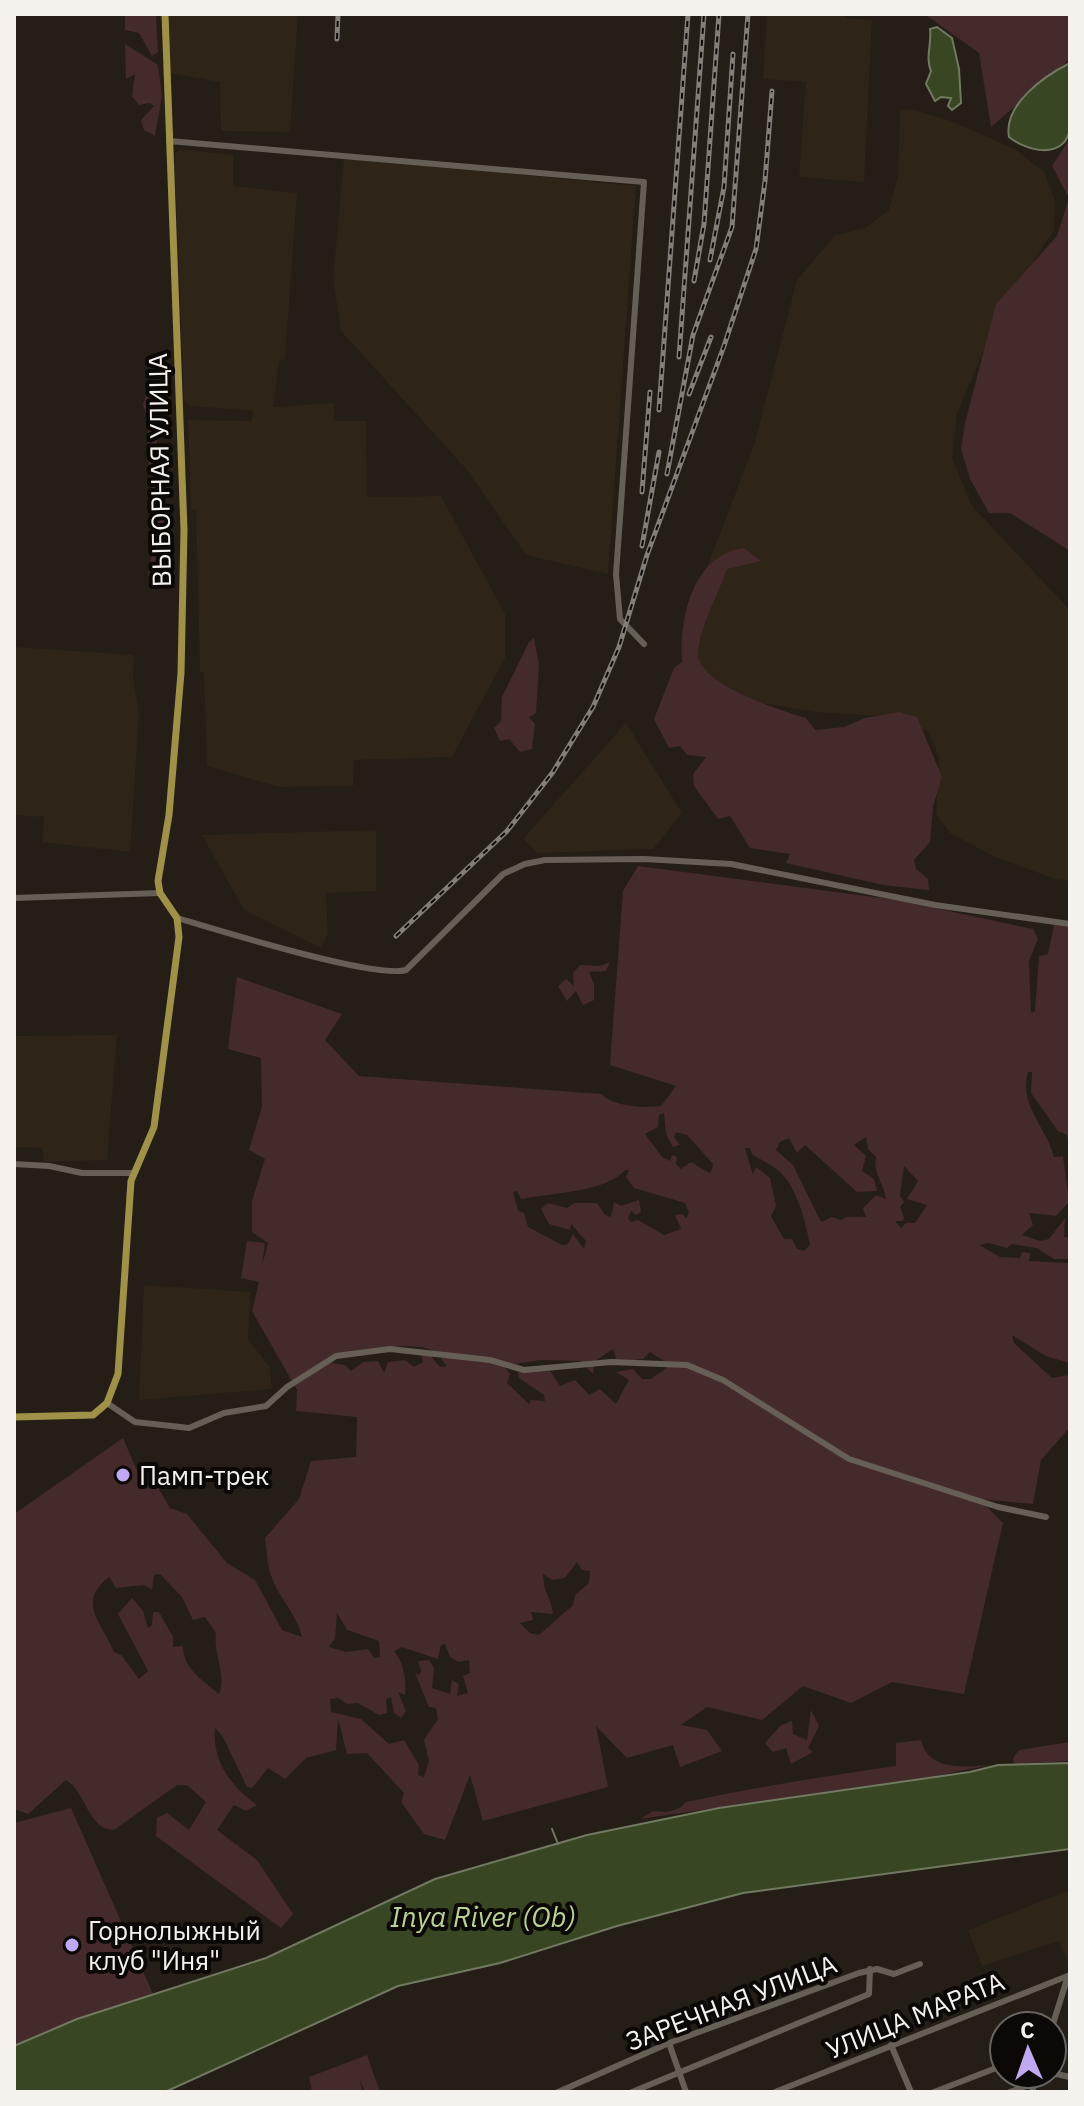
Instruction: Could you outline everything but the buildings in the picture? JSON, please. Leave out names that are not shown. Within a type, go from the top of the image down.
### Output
[{"type":"main road","name":"ВЫБОРНАЯ УЛИЦА","points":[[160,893],[158,873],[169,815],[181,673],[184,530],[165,14]]},
{"type":"main road","points":[[14,1417],[89,1416],[107,1403],[121,1357],[133,1173],[150,1139],[158,1105],[177,958],[177,918],[160,893]]},
{"type":"street","points":[[169,141],[644,182],[616,574],[620,619],[644,644]]},
{"type":"street","points":[[177,918],[394,973],[406,970],[503,874],[525,864],[545,860],[644,859],[731,864],[935,905],[1070,924]]},
{"type":"street","points":[[14,898],[160,893]]},
{"type":"street","points":[[14,1164],[49,1166],[82,1173],[133,1173]]},
{"type":"street","points":[[107,1403],[135,1422],[189,1428],[224,1413],[266,1406],[287,1387],[336,1356],[390,1349],[490,1360],[524,1370],[611,1362],[687,1365],[723,1380],[849,1459],[998,1507],[1046,1517]]},
{"type":"street","name":"ЗАРЕЧНАЯ УЛИЦА","points":[[558,2092],[669,2043],[870,1969],[894,1974],[920,1964]]},
{"type":"street","points":[[632,2092],[869,1994],[870,1969]]},
{"type":"street","points":[[1058,2010],[1069,1976]]},
{"type":"street","name":"УЛИЦА МАРАТА","points":[[775,2092],[1069,1976]]},
{"type":"street","points":[[669,2043],[686,2092]]},
{"type":"street","points":[[891,2045],[911,2092]]},
{"type":"street","points":[[934,2092],[988,2071]]},
{"type":"shaded area","points":[[125,14],[156,14],[158,52],[152,56],[139,33],[125,30]]},
{"type":"shaded area","points":[[168,14],[298,14],[290,132],[221,131],[220,82],[170,73]]},
{"type":"shaded area","points":[[767,14],[845,14],[845,18],[872,20],[864,182],[799,177],[806,82],[763,79]]},
{"type":"shaded area","points":[[924,14],[1070,14],[1070,59],[991,127],[979,53]]},
{"type":"shaded area","points":[[125,44],[158,65],[162,96],[155,136],[144,130],[141,120],[154,106],[150,103],[139,105],[132,96],[135,74],[126,79]]},
{"type":"shaded area","points":[[911,109],[951,121],[1015,149],[1044,172],[1055,201],[1054,230],[1000,311],[957,414],[952,458],[972,506],[1070,610],[1070,881],[1055,879],[995,857],[950,833],[936,814],[939,757],[928,731],[892,717],[815,712],[754,702],[686,665],[682,632],[754,445],[797,280],[835,235],[865,228],[889,210],[898,176],[900,110]]},
{"type":"shaded area","points":[[1070,138],[1070,551],[1010,513],[989,513],[970,479],[961,449],[996,304],[1057,236],[1069,198],[1052,166]]},
{"type":"shaded area","points":[[180,149],[233,155],[233,186],[297,193],[285,359],[279,361],[273,407],[334,403],[334,421],[366,421],[367,497],[441,496],[505,614],[505,658],[452,757],[354,760],[353,786],[279,787],[207,766],[204,673],[200,671],[196,510],[191,509],[188,420],[251,421],[253,411],[191,406],[184,401],[175,175],[175,154]]},
{"type":"shaded area","points":[[344,157],[636,186],[608,574],[526,555],[467,470],[341,331],[333,279]]},
{"type":"shaded area","points":[[157,381],[167,398],[157,415],[161,418],[156,448],[165,472],[163,494],[158,497],[150,477],[148,428],[143,405],[148,387]]},
{"type":"shaded area","points":[[156,501],[166,506],[168,541],[164,566],[171,567],[170,575],[156,589],[148,576],[157,528],[152,524],[149,504]]},
{"type":"shaded area","points":[[744,548],[761,561],[727,569],[703,629],[698,650],[700,662],[723,684],[759,702],[806,718],[815,730],[844,727],[865,718],[899,712],[917,717],[942,777],[933,806],[930,842],[914,860],[916,869],[928,879],[929,890],[883,885],[786,863],[790,854],[750,848],[730,816],[718,819],[694,786],[693,774],[706,757],[687,755],[680,746],[669,748],[654,719],[674,668],[682,662],[683,626],[693,591],[712,562]]},
{"type":"shaded area","points":[[534,638],[539,665],[536,713],[529,717],[535,724],[532,749],[520,752],[509,739],[500,741],[494,728],[501,721],[502,697],[529,642]]},
{"type":"shaded area","points":[[14,647],[134,655],[133,676],[139,715],[130,852],[42,842],[44,817],[14,815]]},
{"type":"shaded area","points":[[626,723],[682,813],[653,849],[538,853],[523,839]]},
{"type":"shaded area","points":[[376,830],[376,891],[326,893],[328,933],[321,948],[244,910],[202,835]]},
{"type":"shaded area","points":[[638,866],[896,900],[1033,929],[1038,939],[1029,961],[1031,1013],[1035,1011],[1039,956],[1048,954],[1054,925],[1070,927],[1070,1158],[1067,1135],[1058,1131],[1031,1093],[1032,1072],[1028,1072],[1026,1084],[1030,1106],[1054,1157],[1063,1156],[1069,1202],[1056,1216],[1029,1213],[1033,1225],[1022,1235],[1040,1241],[1049,1239],[1065,1218],[1064,1237],[1070,1238],[1070,1427],[1041,1460],[1033,1504],[979,1499],[1003,1523],[964,1694],[892,1682],[851,1703],[803,1686],[762,1720],[707,1707],[681,1725],[707,1730],[722,1751],[680,1767],[673,1745],[627,1758],[596,1726],[608,1787],[483,1821],[470,1775],[445,1840],[424,1834],[401,1802],[404,1793],[367,1753],[347,1754],[338,1718],[336,1750],[306,1758],[285,1779],[268,1768],[252,1788],[247,1787],[223,1737],[215,1728],[217,1752],[225,1772],[239,1790],[257,1805],[246,1811],[234,1805],[217,1830],[257,1860],[293,1914],[281,1928],[156,1836],[157,1818],[167,1813],[189,1830],[206,1802],[187,1785],[177,1785],[114,1830],[98,1824],[79,1793],[66,1780],[28,1814],[14,1809],[14,1514],[123,1438],[144,1487],[154,1480],[170,1508],[187,1514],[227,1563],[255,1580],[282,1630],[302,1637],[272,1578],[265,1538],[299,1499],[311,1461],[356,1457],[357,1417],[296,1411],[297,1390],[252,1311],[259,1282],[241,1278],[247,1241],[265,1243],[262,1266],[268,1243],[252,1232],[252,1201],[265,1159],[249,1150],[262,1107],[261,1058],[228,1049],[237,977],[342,1014],[325,1040],[359,1076],[601,1094],[621,1104],[661,1106],[676,1086],[610,1065],[623,891]],"holes":[[[664,1113],[666,1134],[673,1147],[680,1145],[674,1137],[676,1132],[687,1135],[713,1164],[712,1170],[709,1173],[691,1162],[681,1169],[676,1164],[677,1157],[672,1155],[670,1161],[662,1157],[645,1134],[658,1127],[659,1115]],[[866,1137],[868,1149],[876,1157],[876,1168],[886,1199],[876,1195],[863,1208],[866,1217],[841,1220],[832,1217],[821,1222],[793,1165],[776,1150],[780,1142],[789,1138],[797,1153],[805,1145],[857,1192],[877,1191],[874,1179],[862,1171],[866,1156],[854,1145]],[[745,1148],[750,1148],[752,1154],[780,1172],[791,1187],[800,1206],[810,1245],[804,1251],[797,1249],[792,1239],[784,1239],[771,1216],[776,1206],[770,1178],[756,1167],[753,1175]],[[904,1166],[918,1181],[907,1199],[927,1205],[915,1223],[906,1223],[901,1228],[895,1221],[903,1221],[900,1207],[904,1202],[900,1196]],[[629,1170],[626,1177],[634,1188],[685,1203],[689,1213],[686,1218],[682,1214],[675,1215],[681,1229],[664,1235],[638,1220],[631,1222],[628,1218],[631,1211],[636,1215],[641,1212],[639,1200],[621,1206],[614,1202],[611,1217],[605,1215],[597,1203],[574,1203],[567,1208],[548,1203],[541,1209],[549,1224],[570,1230],[571,1224],[586,1241],[584,1249],[573,1234],[568,1244],[562,1245],[528,1227],[524,1213],[518,1211],[513,1192],[517,1191],[521,1199],[605,1183]],[[989,1243],[1007,1248],[1012,1244],[1037,1248],[1054,1259],[1068,1259],[1069,1263],[1029,1261],[1030,1253],[1022,1252],[1020,1258],[1000,1257],[979,1245]],[[1012,1335],[1046,1356],[1069,1363],[1069,1375],[1052,1378],[1014,1343]],[[401,1346],[422,1347],[446,1355],[441,1359],[447,1366],[440,1367],[426,1350],[421,1353],[423,1362],[414,1367],[405,1360],[388,1362],[384,1373],[378,1361],[363,1362],[351,1371],[345,1365],[332,1363],[331,1357]],[[613,1349],[616,1358],[612,1362],[643,1359],[650,1352],[670,1365],[651,1379],[642,1379],[633,1369],[616,1372],[629,1380],[616,1404],[600,1389],[589,1395],[575,1380],[560,1386],[550,1371],[518,1372],[519,1378],[544,1395],[545,1401],[531,1400],[529,1404],[507,1383],[510,1374],[504,1366],[540,1360],[580,1361],[593,1374],[595,1361]],[[577,1562],[582,1570],[590,1571],[589,1583],[575,1595],[573,1605],[539,1635],[530,1633],[520,1623],[533,1620],[531,1612],[553,1614],[543,1574],[552,1580],[565,1578]],[[160,1574],[182,1597],[193,1620],[205,1617],[216,1633],[221,1679],[219,1694],[190,1668],[183,1646],[173,1647],[173,1637],[159,1612],[153,1612],[152,1625],[148,1628],[143,1611],[132,1598],[118,1614],[148,1671],[139,1679],[121,1655],[114,1652],[95,1613],[94,1595],[109,1577],[116,1588],[144,1585],[152,1590],[154,1575]],[[337,1613],[347,1630],[379,1641],[380,1657],[374,1658],[368,1649],[346,1652],[329,1647],[335,1638]],[[445,1644],[450,1657],[458,1662],[469,1660],[470,1673],[463,1676],[468,1693],[457,1696],[459,1684],[452,1680],[450,1694],[432,1688],[434,1668],[429,1660],[418,1661],[421,1671],[419,1675],[415,1673],[429,1707],[436,1708],[438,1719],[424,1740],[429,1761],[424,1777],[418,1775],[419,1765],[404,1740],[389,1744],[361,1719],[331,1712],[330,1699],[338,1698],[347,1704],[358,1703],[379,1715],[387,1713],[386,1699],[391,1697],[394,1713],[401,1718],[406,1711],[398,1692],[405,1695],[405,1678],[394,1651],[402,1647],[438,1659],[441,1645]]]},
{"type":"shaded area","points":[[610,962],[606,971],[589,972],[594,984],[594,1000],[583,1005],[576,991],[567,1001],[558,986],[566,979],[574,986],[573,973],[580,965],[600,966]]},
{"type":"shaded area","points":[[117,1035],[107,1160],[44,1162],[42,1148],[14,1147],[14,1036]]},
{"type":"shaded area","points":[[144,1285],[251,1292],[248,1339],[270,1367],[272,1389],[139,1400]]},
{"type":"shaded area","points":[[811,1710],[819,1726],[808,1748],[813,1752],[791,1764],[786,1748],[773,1752],[765,1743],[781,1725],[792,1721],[793,1734],[807,1740]]},
{"type":"shaded area","points":[[921,1740],[925,1750],[939,1762],[959,1766],[990,1765],[936,1776],[640,1819],[653,1811],[671,1811],[686,1802],[896,1766],[896,1743]]},
{"type":"shaded area","points":[[1070,1742],[1070,1761],[1014,1764],[1013,1758],[1019,1750]]},
{"type":"shaded area","name":"Горнолыжный клуб \"Иня\"","points":[[71,1808],[153,1994],[14,2046],[14,1823]]},
{"type":"shaded area","points":[[1070,1890],[1070,1967],[1059,1941],[982,1966],[968,1930]]},
{"type":"shaded area","points":[[367,2055],[380,2092],[365,2092],[360,2080],[362,2092],[312,2092],[309,2077]]},
{"type":"water","points":[[937,27],[952,38],[959,69],[961,103],[952,110],[948,106],[951,98],[941,97],[935,101],[926,84],[931,71],[930,29]]},
{"type":"water","points":[[1070,63],[1071,112],[1067,138],[1061,145],[1044,150],[1025,146],[1009,137],[1012,114],[1019,103],[1038,84]]},
{"type":"water","name":"Inya River (Ob)","points":[[1070,1763],[1070,1849],[743,1893],[617,1926],[500,1963],[398,1986],[165,2092],[14,2092],[14,2046],[77,2019],[266,1958],[435,1879],[587,1835],[719,1808],[970,1772],[998,1765]]},
{"type":"waterway","points":[[552,1829],[558,1844]]},
{"type":"railway","points":[[337,39],[338,14]]},
{"type":"railway","points":[[659,410],[688,14]]},
{"type":"railway","points":[[679,357],[704,14]]},
{"type":"railway","points":[[694,281],[704,224],[719,14]]},
{"type":"railway","points":[[667,474],[693,335],[732,227],[748,14]]},
{"type":"railway","points":[[710,260],[724,187],[733,54]]},
{"type":"railway","points":[[396,936],[507,831],[553,772],[593,707],[619,647],[647,555],[724,346],[756,249],[772,91]]},
{"type":"railway","points":[[689,394],[711,337]]},
{"type":"railway","points":[[642,492],[650,392]]},
{"type":"railway","points":[[642,546],[659,452]]},
{"type":"place","name":"Памп-трек","points":[[123,1475]]},
{"type":"place","name":"Горнолыжный клуб \"Иня\"","points":[[72,1945]]}]
